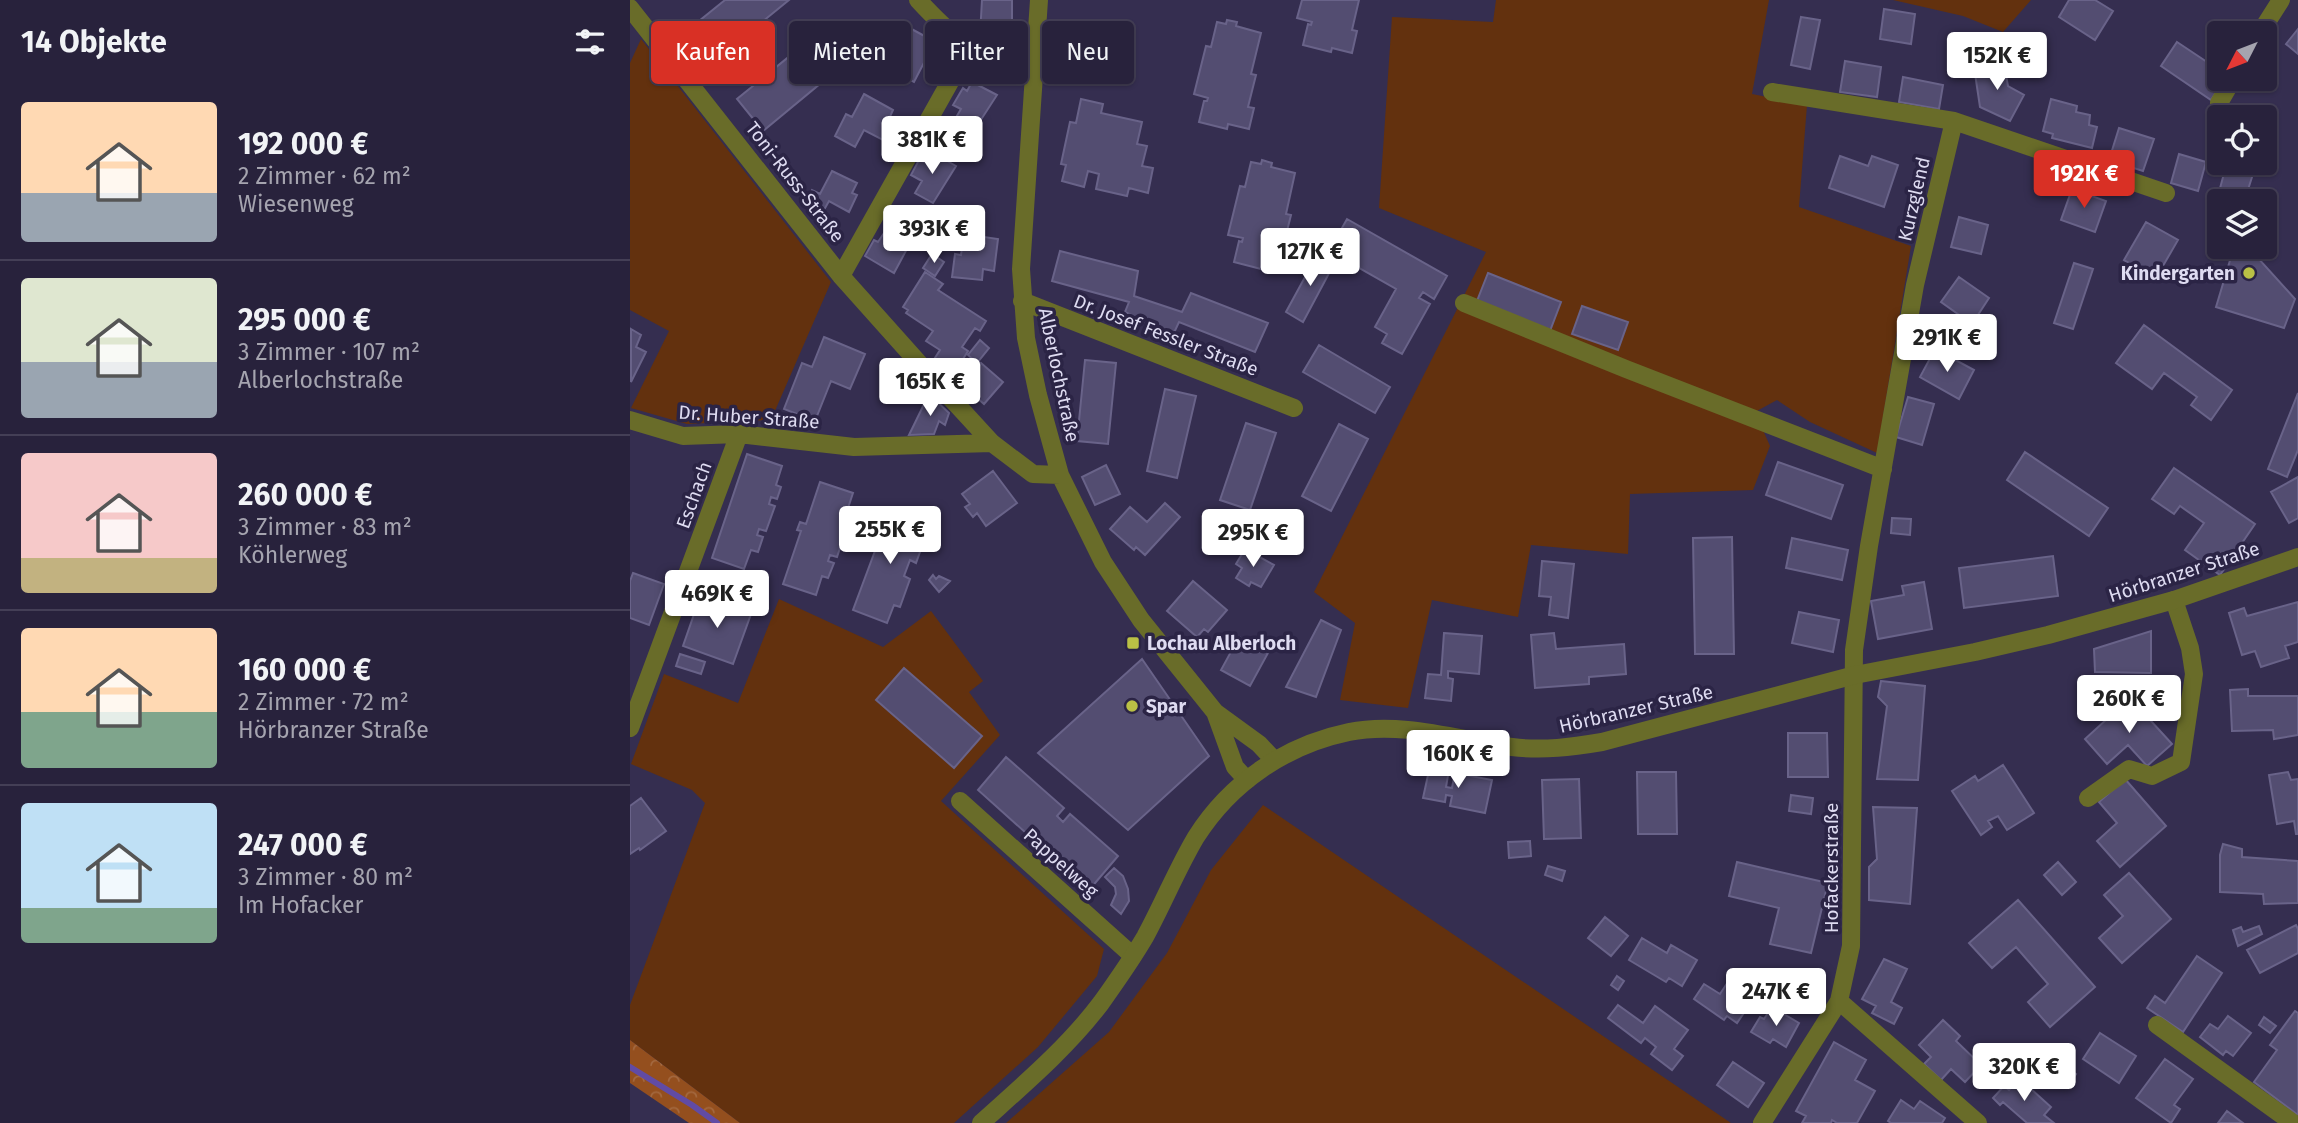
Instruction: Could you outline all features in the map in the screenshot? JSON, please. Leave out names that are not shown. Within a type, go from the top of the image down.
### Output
[{"type":"street","points":[[918,0],[940,21]]},
{"type":"street","name":"Alberlochstraße","points":[[1039,0],[1021,269],[1022,301],[1033,374],[1060,475],[1103,562],[1135,611],[1215,712],[1259,744],[1274,760]]},
{"type":"street","points":[[2268,21],[2281,0]]},
{"type":"street","name":"Toni-Russ-Straße","points":[[630,8],[841,276],[992,443],[1032,474],[1060,475]]},
{"type":"street","points":[[1028,72],[1033,73]]},
{"type":"street","points":[[841,276],[949,84]]},
{"type":"street","points":[[2218,103],[2226,91]]},
{"type":"street","points":[[1772,92],[1954,121],[2166,193]]},
{"type":"street","name":"Kurzglend","points":[[1855,675],[1854,650],[1882,468],[1915,285],[1954,121]]},
{"type":"street","name":"Dr. Josef Fessler Straße","points":[[1022,301],[1294,408]]},
{"type":"street","points":[[1464,303],[1882,468]]},
{"type":"street","name":"Dr. Huber Straße","points":[[630,420],[683,436],[739,434],[854,447],[992,443]]},
{"type":"street","name":"Eschach","points":[[630,728],[739,434]]},
{"type":"street","name":"Hörbranzer Straße","points":[[981,1123],[1075,1035],[1133,956],[1196,838],[1215,813],[1247,780],[1301,745],[1352,731],[1381,729],[1418,731],[1515,747],[1559,749],[1614,739],[1855,675],[1987,649],[2174,600],[2298,557]]},
{"type":"street","points":[[2088,799],[2129,769],[2152,776],[2181,762],[2194,674],[2190,648],[2174,600]]},
{"type":"street","name":"Hofackerstraße","points":[[1762,1123],[1839,1000],[1851,946],[1855,675]]},
{"type":"street","name":"Alberlochstraße","points":[[1215,712],[1235,767],[1247,780]]},
{"type":"street","name":"Pappelweg","points":[[960,801],[1133,956]]},
{"type":"street","points":[[1839,1000],[1978,1123]]},
{"type":"street","points":[[2157,1025],[2293,1123]]},
{"type":"shaded area","points":[[1496,0],[1769,0],[1752,94],[1807,105],[1799,207],[1911,246],[1877,453],[1810,422],[1777,400],[1755,412],[1770,446],[1753,490],[1630,494],[1628,554],[1531,545],[1518,617],[1432,600],[1408,708],[1340,700],[1355,623],[1314,592],[1486,252],[1379,208],[1392,17],[1493,22]]},
{"type":"shaded area","points":[[1893,0],[2031,0],[2003,32],[1963,16]]},
{"type":"shaded area","points":[[641,39],[651,52],[651,84],[676,84],[831,282],[771,420],[687,424],[631,408],[669,331],[630,310],[630,63]]},
{"type":"shaded area","points":[[779,599],[883,647],[931,611],[983,681],[969,692],[1000,735],[941,801],[1104,949],[1097,976],[1038,1047],[954,1123],[740,1123],[630,1040],[630,1005],[705,803],[692,790],[631,764],[664,674],[738,703]]},
{"type":"shaded area","points":[[1263,805],[1731,1123],[1006,1123],[1109,1032],[1167,953],[1211,870]]},
{"type":"green space","points":[[630,1040],[740,1123],[689,1123],[630,1083]]},
{"type":"building","points":[[725,0],[789,0],[763,21],[699,21]]},
{"type":"building","points":[[982,0],[1012,0],[1012,21],[981,21]]},
{"type":"building","points":[[1302,0],[1359,0],[1352,30],[1357,31],[1352,53],[1332,48],[1331,52],[1303,45],[1308,24],[1311,25],[1312,22],[1297,18]]},
{"type":"building","points":[[2069,0],[2095,0],[2113,11],[2095,40],[2059,17]]},
{"type":"building","points":[[1884,9],[1915,14],[1911,44],[1880,39]]},
{"type":"building","points":[[1801,17],[1820,20],[1810,69],[1791,65]]},
{"type":"building","points":[[1227,20],[1237,22],[1236,26],[1261,33],[1251,74],[1256,75],[1248,107],[1254,108],[1249,129],[1228,124],[1227,129],[1199,122],[1204,101],[1208,98],[1194,94],[1206,46],[1211,47],[1217,22],[1226,24]]},
{"type":"building","points":[[911,29],[925,36],[925,61],[914,82],[911,80]]},
{"type":"building","points":[[2298,29],[2298,54],[2286,44]]},
{"type":"building","points":[[2177,42],[2207,62],[2207,91],[2217,91],[2211,100],[2161,66]]},
{"type":"building","points":[[789,57],[789,84],[820,84],[763,131],[737,99],[755,84],[775,84],[775,68]]},
{"type":"building","points":[[1845,61],[1881,67],[1877,97],[1840,92]]},
{"type":"building","points":[[2004,65],[2008,86],[2024,95],[2010,121],[1980,107],[1974,67]]},
{"type":"building","points":[[1903,77],[1943,85],[1939,109],[1899,102]]},
{"type":"building","points":[[971,84],[976,84],[997,95],[973,132],[954,121],[961,109],[953,105],[963,88],[967,91]]},
{"type":"building","points":[[864,94],[893,110],[889,119],[893,122],[883,140],[864,130],[855,147],[835,136],[846,114],[852,117]]},
{"type":"building","points":[[1081,99],[1103,104],[1101,113],[1142,122],[1137,144],[1147,146],[1142,166],[1153,168],[1148,193],[1129,188],[1127,196],[1096,189],[1099,174],[1088,171],[1084,187],[1062,181],[1066,165],[1061,164],[1070,122],[1076,123]]},
{"type":"building","points":[[2051,99],[2077,106],[2076,112],[2090,115],[2089,125],[2097,127],[2092,148],[2052,138],[2053,134],[2043,131]]},
{"type":"building","points":[[2119,128],[2154,139],[2143,171],[2109,160]]},
{"type":"building","points":[[930,151],[956,166],[933,203],[915,193],[922,181],[911,175],[919,160],[924,162]]},
{"type":"building","points":[[2179,154],[2206,162],[2198,191],[2171,183]]},
{"type":"building","points":[[1840,156],[1868,166],[1872,156],[1898,165],[1884,207],[1829,188]]},
{"type":"building","points":[[1262,160],[1272,163],[1271,167],[1295,173],[1286,214],[1291,215],[1283,247],[1288,248],[1283,269],[1262,264],[1261,269],[1234,262],[1239,241],[1242,242],[1243,238],[1228,235],[1240,186],[1245,187],[1251,162],[1261,164]]},
{"type":"building","points":[[832,171],[857,183],[852,193],[857,195],[849,212],[829,201],[824,210],[807,201],[812,190],[820,194]]},
{"type":"building","points":[[2224,175],[2253,175],[2248,189],[2220,189]]},
{"type":"building","points":[[2072,189],[2106,201],[2095,232],[2061,220]]},
{"type":"building","points":[[1959,217],[1988,225],[1981,254],[1951,247]]},
{"type":"building","points":[[1347,219],[1447,276],[1434,299],[1423,292],[1419,298],[1430,304],[1402,354],[1382,343],[1387,334],[1375,327],[1396,289],[1340,257],[1345,248],[1334,242]]},
{"type":"building","points":[[2146,222],[2178,240],[2156,278],[2124,260]]},
{"type":"building","points":[[884,233],[908,247],[894,273],[865,256],[874,240],[878,242]]},
{"type":"building","points":[[964,234],[998,239],[994,271],[983,269],[982,280],[952,277],[955,254],[961,255]]},
{"type":"building","points":[[1060,251],[1138,271],[1134,296],[1182,312],[1191,293],[1268,323],[1255,352],[1179,322],[1173,335],[1125,312],[1129,302],[1052,281]]},
{"type":"building","points":[[932,254],[944,262],[935,276],[923,268]]},
{"type":"building","points":[[1317,255],[1334,264],[1303,322],[1286,312]]},
{"type":"building","name":"Kindergarten","points":[[2230,259],[2259,259],[2295,299],[2284,328],[2216,307]]},
{"type":"building","points":[[2074,263],[2093,269],[2073,329],[2054,323]]},
{"type":"building","points":[[925,272],[943,284],[938,290],[986,321],[980,331],[975,328],[962,347],[968,351],[953,375],[933,361],[940,350],[926,341],[933,331],[906,313],[908,310],[903,307]]},
{"type":"building","points":[[1488,273],[1561,302],[1550,331],[1477,301]]},
{"type":"building","points":[[1959,277],[1989,298],[1972,324],[1941,302]]},
{"type":"building","points":[[1582,306],[1628,322],[1618,350],[1572,334]]},
{"type":"building","points":[[2144,325],[2232,390],[2211,420],[2191,405],[2197,397],[2164,373],[2152,389],[2116,363]]},
{"type":"building","points":[[631,329],[641,335],[636,347],[646,352],[631,382]]},
{"type":"building","points":[[824,337],[865,354],[850,389],[831,381],[815,421],[784,409],[802,363],[812,367]]},
{"type":"building","points":[[980,340],[989,348],[977,363],[968,355]]},
{"type":"building","points":[[1319,345],[1390,387],[1375,413],[1303,372]]},
{"type":"building","points":[[1935,349],[1974,370],[1959,399],[1920,377]]},
{"type":"building","points":[[1085,360],[1116,363],[1108,444],[1077,441]]},
{"type":"building","points":[[981,363],[1003,382],[984,404],[962,385]]},
{"type":"building","points":[[899,364],[907,374],[901,379],[892,369]]},
{"type":"building","points":[[1165,389],[1196,396],[1177,478],[1147,471]]},
{"type":"building","points":[[2298,393],[2298,450],[2287,477],[2268,469]]},
{"type":"building","points":[[929,394],[949,413],[945,425],[939,421],[934,434],[909,435]]},
{"type":"building","points":[[1908,397],[1934,404],[1922,445],[1896,437]]},
{"type":"building","points":[[1246,423],[1276,433],[1250,510],[1220,500]]},
{"type":"building","points":[[1339,424],[1368,439],[1331,511],[1302,496]]},
{"type":"building","points":[[2025,452],[2108,508],[2089,536],[2007,480]]},
{"type":"building","points":[[747,454],[782,466],[776,485],[781,487],[777,499],[771,497],[769,504],[775,506],[766,531],[759,529],[757,535],[763,537],[758,552],[751,550],[744,569],[712,558]]},
{"type":"building","points":[[1778,462],[1843,485],[1831,519],[1766,495]]},
{"type":"building","points":[[1106,465],[1120,494],[1095,505],[1082,477]]},
{"type":"building","points":[[2174,468],[2255,524],[2220,575],[2185,550],[2204,523],[2180,506],[2174,514],[2152,499]]},
{"type":"building","points":[[993,471],[1017,503],[986,526],[977,513],[973,517],[965,507],[970,504],[962,494]]},
{"type":"building","points":[[2298,477],[2298,518],[2289,523],[2271,492]]},
{"type":"building","points":[[820,482],[853,493],[847,511],[852,513],[848,525],[842,523],[840,531],[845,533],[837,557],[830,555],[828,561],[834,563],[828,578],[822,576],[816,595],[783,584],[801,531],[797,530],[800,522],[806,524]]},
{"type":"building","points":[[1165,503],[1180,517],[1145,555],[1136,547],[1134,550],[1110,529],[1130,507],[1147,522]]},
{"type":"building","points":[[891,508],[924,521],[919,536],[925,538],[916,563],[910,560],[904,576],[910,579],[900,607],[894,605],[887,623],[853,610]]},
{"type":"building","points":[[1892,518],[1911,519],[1910,535],[1891,533]]},
{"type":"building","points":[[1732,537],[1734,654],[1695,654],[1693,538]]},
{"type":"building","points":[[1792,538],[1848,550],[1842,580],[1786,568]]},
{"type":"building","points":[[1245,549],[1274,565],[1261,587],[1251,582],[1249,586],[1236,578],[1242,568],[1236,564]]},
{"type":"building","points":[[2053,556],[2058,596],[1964,608],[1959,568]]},
{"type":"building","points":[[1542,561],[1574,564],[1568,618],[1549,615],[1551,597],[1539,596]]},
{"type":"building","points":[[633,573],[664,584],[649,625],[630,618],[630,581]]},
{"type":"building","points":[[933,575],[936,579],[939,576],[950,581],[939,592],[929,580]]},
{"type":"building","points":[[1193,581],[1227,610],[1208,632],[1204,629],[1197,637],[1167,611]]},
{"type":"building","points":[[1924,582],[1932,629],[1878,639],[1871,601],[1904,595],[1902,586]]},
{"type":"building","points":[[700,597],[751,614],[733,664],[683,646]]},
{"type":"building","points":[[2298,602],[2298,642],[2285,646],[2289,658],[2261,667],[2255,651],[2242,655],[2229,613],[2244,608],[2247,616]]},
{"type":"building","points":[[1799,612],[1839,620],[1833,652],[1792,643]]},
{"type":"building","points":[[1321,620],[1341,630],[1316,697],[1286,687]]},
{"type":"building","points":[[2151,631],[2151,673],[2095,672],[2094,649]]},
{"type":"building","points":[[1444,633],[1482,636],[1479,674],[1448,671],[1448,678],[1453,679],[1451,701],[1425,698],[1428,674],[1441,675]]},
{"type":"building","points":[[1554,633],[1556,649],[1624,644],[1626,674],[1589,677],[1589,684],[1535,688],[1531,635]]},
{"type":"building","points":[[1239,637],[1268,653],[1250,686],[1221,670]]},
{"type":"building","points":[[680,654],[705,662],[701,674],[676,666]]},
{"type":"building","name":"Spar","points":[[1142,659],[1209,756],[1128,830],[1038,753]]},
{"type":"building","points":[[904,668],[982,736],[954,768],[876,700]]},
{"type":"building","points":[[1881,681],[1925,686],[1918,780],[1877,779],[1887,706],[1878,697]]},
{"type":"building","points":[[2248,689],[2248,696],[2298,696],[2298,735],[2274,739],[2273,730],[2232,731],[2230,690]]},
{"type":"building","points":[[2130,698],[2172,744],[2147,766],[2128,745],[2107,764],[2085,739]]},
{"type":"building","points":[[1788,733],[1827,733],[1828,777],[1788,777]]},
{"type":"building","points":[[1006,757],[1064,808],[1057,816],[1063,822],[1070,814],[1118,856],[1090,889],[1042,846],[1044,844],[1038,838],[1035,841],[978,790]]},
{"type":"building","points":[[2003,765],[2034,813],[2007,830],[1998,816],[1988,821],[1992,827],[1981,835],[1952,791],[1975,776],[1978,781]]},
{"type":"building","points":[[1430,766],[1449,770],[1446,787],[1452,788],[1455,773],[1492,780],[1485,813],[1450,806],[1452,796],[1446,795],[1445,802],[1423,798]]},
{"type":"building","points":[[1637,772],[1676,772],[1677,834],[1638,834]]},
{"type":"building","points":[[2288,772],[2291,780],[2298,779],[2298,834],[2294,821],[2277,824],[2269,775]]},
{"type":"building","points":[[1579,779],[1581,838],[1544,839],[1542,780]]},
{"type":"building","points":[[2125,779],[2166,826],[2120,867],[2097,841],[2117,823],[2099,802]]},
{"type":"building","points":[[1791,795],[1813,798],[1811,814],[1789,811]]},
{"type":"building","points":[[641,798],[666,831],[630,854],[630,806]]},
{"type":"building","points":[[1873,807],[1917,808],[1910,904],[1869,900],[1869,867],[1877,859]]},
{"type":"building","points":[[1530,841],[1531,856],[1509,858],[1508,842]]},
{"type":"building","points":[[2223,844],[2242,849],[2242,857],[2298,861],[2298,903],[2264,904],[2263,894],[2220,892],[2220,855]]},
{"type":"building","points":[[1737,862],[1828,883],[1811,953],[1770,944],[1779,908],[1729,896]]},
{"type":"building","points":[[2058,862],[2076,882],[2062,895],[2044,875]]},
{"type":"building","points":[[1548,866],[1565,871],[1562,881],[1545,875]]},
{"type":"building","points":[[1114,868],[1123,876],[1128,889],[1129,901],[1121,914],[1111,905],[1116,894],[1115,887],[1105,877]]},
{"type":"building","points":[[2129,873],[2171,919],[2122,963],[2099,938],[2123,916],[2104,895]]},
{"type":"building","points":[[2018,900],[2095,987],[2050,1027],[2028,1002],[2048,984],[2016,947],[1992,968],[1969,943]]},
{"type":"building","points":[[1605,917],[1628,936],[1611,956],[1588,938]]},
{"type":"building","points":[[2296,925],[2298,953],[2260,973],[2247,950]]},
{"type":"building","points":[[2259,926],[2262,934],[2238,946],[2233,930],[2241,927],[2243,932]]},
{"type":"building","points":[[1642,938],[1667,953],[1671,945],[1697,960],[1682,986],[1669,978],[1666,982],[1629,960]]},
{"type":"building","points":[[2197,956],[2222,973],[2183,1032],[2147,1008],[2155,996],[2165,1003]]},
{"type":"building","points":[[1884,959],[1907,969],[1891,1002],[1902,1008],[1894,1024],[1872,1013],[1876,1006],[1862,999]]},
{"type":"building","points":[[1617,976],[1624,981],[1618,990],[1611,985]]},
{"type":"building","points":[[1747,978],[1761,988],[1737,1023],[1727,1016],[1724,1020],[1694,999],[1704,984],[1720,994],[1728,982],[1739,990]]},
{"type":"building","points":[[1618,1005],[1643,1023],[1655,1006],[1688,1030],[1674,1049],[1683,1056],[1672,1070],[1651,1054],[1656,1047],[1645,1038],[1641,1043],[1608,1018]]},
{"type":"building","points":[[1772,1007],[1799,1023],[1786,1047],[1773,1039],[1770,1043],[1751,1032],[1760,1017],[1764,1019]]},
{"type":"building","points":[[2295,1011],[2298,1013],[2298,1115],[2254,1082],[2277,1050],[2270,1045]]},
{"type":"building","points":[[2228,1016],[2251,1033],[2233,1056],[2226,1051],[2223,1055],[2200,1037],[2210,1024],[2218,1029]]},
{"type":"building","points":[[2264,1017],[2276,1026],[2270,1033],[2259,1025]]},
{"type":"building","points":[[1943,1020],[1960,1036],[1956,1041],[1981,1065],[1965,1082],[1951,1069],[1941,1080],[1924,1064],[1931,1057],[1919,1045]]},
{"type":"building","points":[[2100,1033],[2136,1056],[2119,1083],[2083,1059]]},
{"type":"building","points":[[1834,1042],[1866,1060],[1855,1080],[1875,1091],[1857,1123],[1837,1123],[1832,1120],[1831,1123],[1802,1123],[1806,1116],[1796,1111]]},
{"type":"building","points":[[2165,1059],[2193,1079],[2174,1105],[2180,1109],[2171,1123],[2136,1098]]},
{"type":"building","points":[[1733,1062],[1764,1083],[1748,1107],[1717,1085]]},
{"type":"building","points":[[2064,1066],[2076,1074],[2071,1082],[2059,1074]]},
{"type":"building","points":[[2019,1078],[2051,1107],[2044,1115],[2054,1123],[2027,1123],[2003,1102],[2000,1105],[1993,1098],[2004,1086],[2009,1090]]},
{"type":"building","points":[[1901,1100],[1914,1109],[1920,1101],[1945,1118],[1942,1123],[1891,1123],[1888,1121]]},
{"type":"building","points":[[2227,1111],[2243,1123],[2218,1123]]},
{"type":"waterway","points":[[630,1067],[717,1123]]},
{"type":"place","name":"Kindergarten","points":[[2249,273]]},
{"type":"place","name":"Lochau Alberloch","points":[[1133,643]]},
{"type":"place","name":"Spar","points":[[1132,706]]}]
